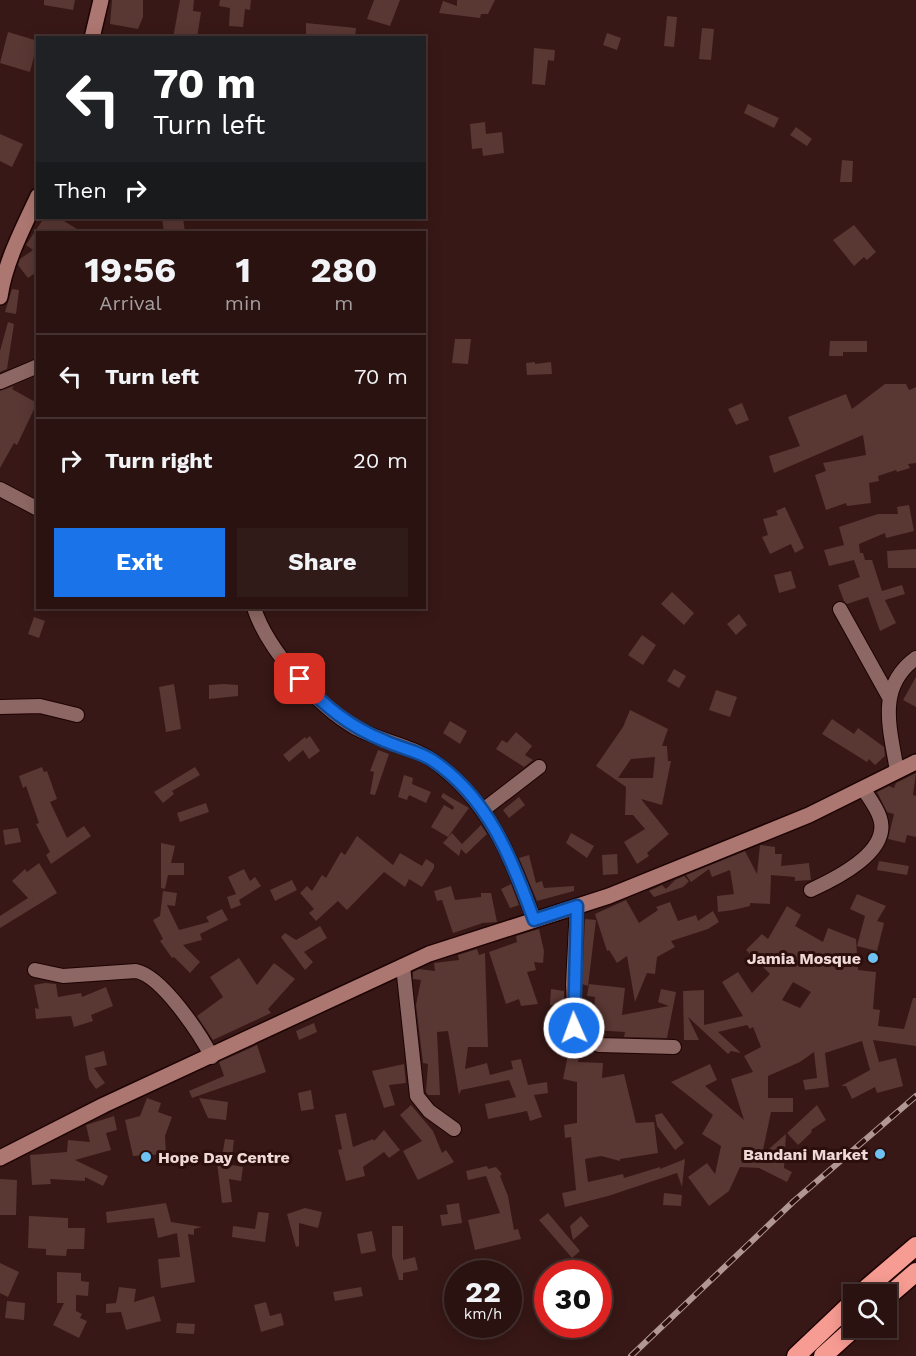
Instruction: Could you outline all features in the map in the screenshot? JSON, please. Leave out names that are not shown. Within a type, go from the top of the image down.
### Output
[{"type":"highway","points":[[872,1284],[916,1246]]},
{"type":"highway","points":[[897,1288],[916,1272]]},
{"type":"highway","points":[[796,1356],[843,1311]]},
{"type":"highway","points":[[823,1356],[843,1338]]},
{"type":"street","points":[[92,36],[101,0]]},
{"type":"street","points":[[0,297],[2,283],[21,232],[36,200]]},
{"type":"street","points":[[0,382],[36,367]]},
{"type":"street","points":[[0,489],[36,508]]},
{"type":"street","points":[[254,609],[259,621],[280,653],[313,694],[336,715],[356,728],[430,759],[462,786],[483,810],[507,850],[534,920]]},
{"type":"street","points":[[840,609],[889,697],[891,735],[897,771]]},
{"type":"street","points":[[889,697],[901,669],[916,658]]},
{"type":"street","points":[[0,707],[40,706],[77,715]]},
{"type":"street","points":[[0,1158],[104,1105],[212,1057],[429,954],[631,887],[864,790],[916,762]]},
{"type":"street","points":[[483,810],[539,767]]},
{"type":"street","points":[[811,890],[860,862],[875,848],[881,830],[881,819],[864,790]]},
{"type":"street","points":[[577,906],[573,984],[574,1028],[579,1035],[599,1045],[674,1047]]},
{"type":"street","points":[[403,966],[417,1096],[429,1111],[454,1129]]},
{"type":"street","points":[[35,970],[63,976],[136,971],[148,974],[189,1022],[212,1057]]},
{"type":"building","points":[[44,0],[75,0],[73,10],[44,5]]},
{"type":"building","points":[[112,0],[143,0],[143,17],[138,29],[110,24]]},
{"type":"building","points":[[180,0],[194,0],[193,11],[201,12],[197,36],[173,36]]},
{"type":"building","points":[[220,0],[251,0],[250,10],[245,9],[243,27],[229,26],[230,8],[219,6]]},
{"type":"building","points":[[374,0],[400,0],[390,26],[367,19]]},
{"type":"building","points":[[457,0],[495,0],[488,14],[481,14],[480,18],[439,13],[443,1],[457,6]]},
{"type":"building","points":[[667,16],[677,17],[674,47],[664,46]]},
{"type":"building","points":[[306,23],[356,28],[355,36],[306,36]]},
{"type":"building","points":[[702,28],[714,29],[711,60],[699,59]]},
{"type":"building","points":[[8,32],[36,40],[30,72],[0,63]]},
{"type":"building","points":[[607,33],[621,38],[617,50],[603,45]]},
{"type":"building","points":[[534,48],[555,50],[554,61],[548,60],[545,85],[532,84]]},
{"type":"building","points":[[748,104],[779,118],[774,128],[744,113]]},
{"type":"building","points":[[485,122],[486,134],[502,132],[504,153],[483,156],[482,148],[472,149],[470,124]]},
{"type":"building","points":[[796,127],[812,139],[807,146],[790,135]]},
{"type":"building","points":[[0,134],[23,144],[12,167],[0,161]]},
{"type":"building","points":[[842,160],[853,161],[852,182],[840,182]]},
{"type":"building","points":[[43,219],[61,219],[80,231],[36,231],[36,272],[28,278],[18,265],[20,259],[33,250],[26,245]]},
{"type":"building","points":[[162,219],[183,219],[185,231],[164,231]]},
{"type":"building","points":[[854,225],[876,252],[867,260],[864,257],[854,266],[833,240]]},
{"type":"building","points":[[12,289],[19,290],[16,314],[5,312]]},
{"type":"building","points":[[8,322],[14,324],[7,369],[0,372],[0,351]]},
{"type":"building","points":[[455,339],[471,339],[468,364],[452,363]]},
{"type":"building","points":[[830,341],[867,341],[867,352],[843,352],[843,356],[829,356]]},
{"type":"building","points":[[535,362],[535,364],[551,362],[552,374],[527,375],[526,363]]},
{"type":"building","points":[[885,384],[906,384],[909,390],[916,387],[916,463],[908,464],[910,468],[878,476],[879,481],[869,483],[871,503],[847,506],[846,503],[826,510],[815,475],[826,471],[823,463],[866,455],[863,435],[774,473],[769,456],[800,446],[788,417],[846,394],[852,409]]},
{"type":"building","points":[[14,386],[12,389],[36,402],[36,405],[17,445],[14,443],[0,468],[0,391]]},
{"type":"building","points":[[742,403],[749,420],[736,425],[728,409]]},
{"type":"building","points":[[909,505],[914,531],[886,538],[885,533],[859,544],[860,553],[863,553],[865,560],[872,560],[882,591],[902,585],[905,594],[885,600],[896,623],[880,631],[868,597],[847,604],[838,585],[860,577],[854,560],[829,566],[824,550],[844,545],[839,527],[878,514],[898,514],[897,507]]},
{"type":"building","points":[[785,507],[804,548],[795,553],[791,544],[770,554],[762,537],[768,535],[763,519],[778,515],[776,511]]},
{"type":"building","points":[[916,549],[916,568],[888,568],[887,551]]},
{"type":"building","points":[[791,571],[796,588],[779,593],[774,575]]},
{"type":"building","points":[[672,592],[694,613],[684,625],[661,604]]},
{"type":"building","points":[[739,614],[747,625],[736,635],[727,624]]},
{"type":"building","points":[[34,617],[45,621],[39,638],[28,634]]},
{"type":"building","points":[[642,635],[656,645],[643,665],[628,655]]},
{"type":"building","points":[[674,669],[686,676],[679,688],[667,681]]},
{"type":"building","points":[[916,677],[916,707],[903,700]]},
{"type":"building","points":[[174,684],[181,729],[166,732],[159,687]]},
{"type":"building","points":[[209,685],[238,685],[238,696],[209,699]]},
{"type":"building","points":[[716,690],[737,697],[730,717],[709,710]]},
{"type":"building","points":[[630,710],[668,729],[662,746],[667,746],[668,761],[671,761],[662,805],[641,799],[669,834],[647,853],[649,856],[637,864],[624,842],[645,829],[633,815],[625,815],[626,787],[596,766],[623,727]],"holes":[[[655,757],[653,778],[618,778],[631,759]]]},
{"type":"building","points":[[832,719],[854,734],[858,728],[884,747],[885,756],[875,765],[869,759],[867,762],[822,734]]},
{"type":"building","points":[[450,721],[467,731],[460,744],[443,733]]},
{"type":"building","points":[[516,732],[532,746],[525,755],[533,760],[524,767],[496,749],[502,740],[507,743]]},
{"type":"building","points":[[310,736],[320,751],[309,759],[303,750],[289,762],[283,755],[305,737],[306,739]]},
{"type":"building","points":[[378,750],[389,754],[375,795],[370,794],[374,772],[370,771]]},
{"type":"building","points":[[42,767],[44,772],[47,771],[57,799],[50,802],[67,838],[84,826],[91,836],[51,864],[46,855],[50,852],[36,824],[39,823],[26,786],[23,788],[19,776]]},
{"type":"building","points":[[195,767],[200,775],[172,791],[174,794],[163,803],[154,792]]},
{"type":"building","points":[[916,773],[913,795],[916,796],[916,837],[907,835],[905,843],[888,839],[894,814],[887,812],[877,792],[889,786],[894,788],[896,783]]},
{"type":"building","points":[[404,775],[413,778],[412,784],[431,792],[426,803],[409,795],[407,800],[398,797]]},
{"type":"building","points":[[443,793],[469,808],[448,837],[431,827],[444,805],[453,810],[454,807],[441,797]]},
{"type":"building","points":[[519,797],[525,805],[509,818],[503,810]]},
{"type":"building","points":[[206,803],[209,812],[180,822],[177,813]]},
{"type":"building","points":[[481,825],[487,834],[466,854],[461,849],[459,856],[443,843],[452,833],[462,844]]},
{"type":"building","points":[[18,828],[21,842],[5,845],[3,830]]},
{"type":"building","points":[[571,833],[594,846],[587,858],[566,843]]},
{"type":"building","points":[[357,836],[393,865],[400,853],[422,866],[426,859],[434,864],[434,868],[422,887],[409,879],[405,887],[384,872],[347,910],[338,901],[316,921],[309,913],[314,909],[300,893],[307,886],[312,891],[322,875],[326,878],[341,852],[345,855]]},
{"type":"building","points":[[161,843],[175,846],[171,863],[184,863],[184,875],[168,875],[165,889],[161,888]]},
{"type":"building","points":[[760,845],[775,847],[775,854],[782,854],[781,866],[809,863],[811,880],[795,881],[795,877],[771,875],[770,904],[750,903],[750,906],[718,912],[717,896],[734,894],[730,870],[712,877],[709,869],[691,882],[686,875],[745,851],[757,874]]},
{"type":"building","points":[[617,854],[618,874],[603,875],[602,855]]},
{"type":"building","points":[[529,855],[536,883],[542,881],[544,888],[574,886],[574,891],[537,901],[519,858]]},
{"type":"building","points":[[879,861],[909,866],[907,875],[877,870]]},
{"type":"building","points":[[39,863],[57,893],[0,928],[0,916],[28,898],[12,881],[25,869],[27,872]]},
{"type":"building","points":[[244,869],[250,881],[255,877],[261,886],[239,900],[241,905],[231,909],[227,897],[236,894],[228,877]]},
{"type":"building","points":[[684,876],[689,881],[683,887],[654,897],[649,891],[662,885],[666,889],[675,880]]},
{"type":"building","points":[[292,880],[297,890],[275,901],[270,890]]},
{"type":"building","points":[[511,884],[519,905],[510,908],[501,889]]},
{"type":"building","points":[[451,886],[455,900],[481,897],[481,893],[491,893],[497,922],[483,923],[453,933],[442,900],[437,901],[434,891]]},
{"type":"building","points":[[163,891],[177,893],[175,906],[167,905],[179,930],[209,922],[206,917],[222,909],[228,920],[200,934],[202,940],[183,945],[200,962],[190,973],[174,957],[172,958],[160,941],[163,939],[153,920],[160,916]]},
{"type":"building","points":[[857,894],[886,906],[877,921],[884,923],[877,951],[857,946],[865,916],[850,909]]},
{"type":"building","points":[[626,900],[639,923],[658,910],[656,907],[670,902],[678,921],[696,915],[698,921],[713,911],[719,922],[708,929],[671,941],[675,947],[657,957],[655,974],[647,973],[635,1002],[627,956],[617,963],[609,950],[607,951],[595,914]]},
{"type":"building","points":[[787,906],[801,915],[795,926],[823,942],[828,928],[856,939],[858,970],[876,972],[873,1009],[880,1010],[878,1026],[904,1029],[913,998],[916,998],[916,1046],[873,1040],[879,1062],[896,1058],[903,1086],[877,1093],[875,1087],[852,1099],[846,1086],[841,1086],[870,1070],[862,1041],[825,1053],[829,1087],[805,1090],[803,1080],[817,1078],[814,1052],[800,1062],[768,1076],[768,1098],[793,1098],[793,1112],[771,1112],[762,1155],[786,1134],[784,1168],[792,1172],[787,1182],[759,1168],[740,1167],[729,1191],[709,1206],[688,1177],[707,1163],[715,1174],[721,1146],[702,1134],[713,1115],[671,1082],[710,1064],[717,1080],[705,1086],[744,1120],[731,1079],[753,1072],[744,1056],[761,1047],[753,1027],[750,1029],[747,1025],[718,1032],[741,1053],[731,1051],[728,1054],[688,1017],[699,1040],[684,1040],[683,991],[704,990],[704,1025],[743,1016],[722,982],[738,972],[752,993],[770,974],[746,950],[762,934],[768,939]],"holes":[[[793,982],[811,992],[800,1008],[782,1000]]]},
{"type":"building","points":[[585,919],[596,920],[588,986],[582,984]]},
{"type":"building","points":[[320,926],[327,938],[304,952],[313,962],[305,970],[281,937],[285,933],[296,940]]},
{"type":"building","points":[[539,929],[544,951],[543,963],[534,962],[536,970],[527,972],[538,1004],[521,1006],[519,999],[506,1004],[489,952],[517,942],[516,936]]},
{"type":"building","points":[[477,949],[479,955],[485,953],[488,1047],[468,1047],[465,1069],[487,1063],[490,1075],[513,1069],[511,1061],[521,1059],[528,1085],[547,1082],[548,1093],[534,1095],[542,1117],[530,1121],[527,1111],[488,1119],[485,1104],[516,1097],[509,1080],[461,1090],[459,1095],[448,1031],[437,1032],[440,1095],[428,1095],[426,1092],[428,1064],[423,1063],[416,1005],[421,980],[413,979],[413,972],[419,969],[435,971],[434,963],[459,960],[458,955]]},
{"type":"building","points":[[239,958],[257,985],[274,963],[295,979],[268,1009],[271,1013],[213,1040],[197,1016],[223,997],[210,977]]},
{"type":"building","points":[[56,984],[58,997],[81,993],[82,997],[106,987],[113,1006],[91,1015],[93,1021],[74,1027],[71,1016],[36,1019],[35,1008],[39,1009],[34,985]]},
{"type":"building","points":[[589,984],[625,988],[622,1015],[669,1006],[658,1002],[661,989],[676,992],[667,1038],[624,1037],[625,1032],[592,1030],[595,997],[587,996]]},
{"type":"building","points":[[551,989],[564,991],[564,1007],[550,1005]]},
{"type":"building","points":[[314,1023],[317,1032],[299,1040],[296,1031]]},
{"type":"building","points":[[257,1045],[266,1072],[192,1098],[189,1091],[224,1076],[219,1062]]},
{"type":"building","points":[[569,1050],[580,1053],[578,1062],[603,1063],[602,1078],[624,1074],[636,1123],[654,1122],[658,1153],[620,1159],[620,1161],[601,1156],[585,1159],[588,1182],[623,1174],[624,1178],[660,1167],[660,1169],[685,1159],[682,1187],[677,1173],[608,1196],[565,1207],[562,1193],[576,1190],[571,1137],[565,1138],[564,1125],[577,1123],[577,1082],[563,1079]]},
{"type":"building","points":[[104,1051],[107,1065],[94,1068],[105,1083],[96,1089],[89,1079],[85,1056]]},
{"type":"building","points":[[404,1064],[406,1083],[389,1085],[395,1105],[384,1108],[372,1071]]},
{"type":"building","points":[[311,1090],[314,1109],[301,1111],[298,1093]]},
{"type":"building","points":[[147,1098],[161,1103],[158,1112],[172,1117],[165,1136],[166,1154],[133,1156],[125,1120],[140,1116]]},
{"type":"building","points":[[199,1098],[228,1102],[226,1120],[208,1118]]},
{"type":"building","points":[[411,1105],[433,1131],[442,1153],[446,1150],[454,1162],[418,1180],[403,1151],[422,1141],[400,1115]]},
{"type":"building","points":[[817,1105],[826,1120],[811,1130],[812,1132],[798,1145],[787,1133]]},
{"type":"building","points":[[346,1113],[353,1147],[373,1139],[374,1141],[384,1130],[400,1150],[389,1158],[384,1152],[363,1167],[365,1176],[346,1181],[338,1150],[342,1149],[335,1115]]},
{"type":"building","points":[[662,1113],[684,1143],[675,1150],[657,1126],[655,1115]]},
{"type":"building","points":[[114,1116],[117,1130],[106,1133],[111,1150],[75,1160],[108,1176],[103,1186],[85,1177],[85,1181],[50,1179],[51,1184],[32,1185],[30,1155],[67,1152],[68,1140],[90,1142],[86,1125]]},
{"type":"building","points":[[225,1139],[234,1140],[231,1165],[243,1167],[241,1181],[229,1179],[232,1202],[222,1203],[217,1163],[221,1163]]},
{"type":"building","points":[[487,1166],[488,1169],[496,1167],[502,1174],[500,1176],[508,1196],[514,1230],[518,1229],[521,1239],[475,1250],[468,1220],[500,1213],[486,1176],[468,1180],[466,1171]]},
{"type":"building","points":[[0,1179],[17,1180],[16,1215],[0,1215]]},
{"type":"building","points":[[664,1193],[682,1195],[681,1206],[663,1205]]},
{"type":"building","points":[[166,1203],[171,1222],[202,1227],[194,1229],[194,1235],[188,1234],[195,1282],[161,1288],[158,1259],[180,1257],[177,1233],[158,1238],[154,1218],[107,1223],[106,1212]]},
{"type":"building","points":[[459,1203],[462,1223],[442,1226],[440,1215],[448,1214],[446,1205]]},
{"type":"building","points":[[305,1208],[322,1212],[318,1228],[299,1223],[299,1246],[296,1247],[287,1214]]},
{"type":"building","points":[[258,1212],[269,1213],[265,1242],[232,1237],[233,1226],[255,1229]]},
{"type":"building","points":[[548,1213],[580,1251],[572,1258],[539,1220]]},
{"type":"building","points":[[29,1216],[68,1218],[68,1228],[85,1228],[84,1249],[67,1249],[66,1256],[46,1255],[46,1249],[28,1248]]},
{"type":"building","points":[[581,1216],[589,1226],[573,1240],[570,1226]]},
{"type":"building","points":[[392,1226],[403,1226],[403,1260],[415,1257],[418,1270],[403,1273],[403,1280],[399,1280],[392,1256]]},
{"type":"building","points":[[372,1231],[376,1251],[361,1254],[357,1234]]},
{"type":"building","points":[[0,1263],[19,1272],[8,1297],[0,1293]]},
{"type":"building","points":[[57,1272],[81,1273],[81,1281],[89,1282],[88,1296],[76,1295],[76,1311],[82,1314],[80,1318],[87,1321],[79,1338],[53,1325],[64,1303],[57,1303]]},
{"type":"building","points":[[119,1287],[136,1289],[134,1302],[154,1296],[161,1321],[126,1330],[121,1312],[106,1313],[106,1304],[116,1303]]},
{"type":"building","points":[[361,1287],[363,1296],[335,1301],[333,1292]]},
{"type":"building","points":[[7,1301],[25,1303],[24,1320],[5,1318]]},
{"type":"building","points":[[266,1302],[270,1316],[281,1313],[284,1325],[261,1332],[254,1305]]},
{"type":"building","points":[[177,1323],[195,1324],[194,1334],[176,1333]]},
{"type":"railway","points":[[631,1356],[794,1201],[916,1096]]},
{"type":"place","name":"Jamia Mosque","points":[[873,958]]},
{"type":"place","name":"Bandani Market","points":[[880,1154]]},
{"type":"place","name":"Hope Day Centre","points":[[146,1157]]},
{"type":"route","points":[[300,679],[336,715],[370,735],[430,759],[462,786],[496,828],[520,880],[534,920],[577,906],[573,984],[574,1028]]}]
